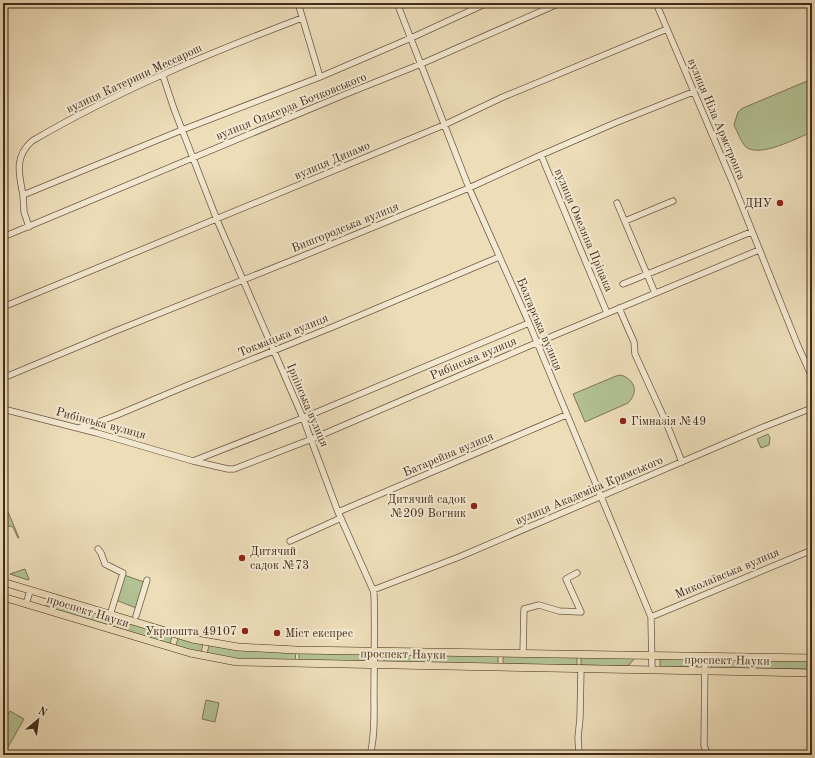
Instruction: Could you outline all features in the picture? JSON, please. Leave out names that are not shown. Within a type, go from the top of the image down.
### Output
[{"type":"main road","name":"проспект Науки","points":[[3,582],[192,639],[224,645],[296,650],[812,658]]},
{"type":"main road","name":"проспект Науки","points":[[3,597],[170,648],[208,658],[237,662],[812,673]]},
{"type":"street","points":[[298,3],[320,77]]},
{"type":"street","name":"Болгарська вулиця","points":[[397,3],[469,188],[529,323],[536,343],[651,617],[652,670]]},
{"type":"street","name":"вулиця Ольгерда Бочковського","points":[[23,195],[182,130],[320,77],[411,38],[487,3]]},
{"type":"street","name":"вулиця Ольгерда Бочковського","points":[[3,237],[193,157],[421,64],[560,3]]},
{"type":"street","name":"вулиця Ніла Армстронга","points":[[656,3],[732,181],[751,232],[812,378]]},
{"type":"street","name":"вулиця Катерини Мессарош","points":[[23,195],[18,175],[20,159],[26,146],[32,140],[122,93],[247,39],[302,18]]},
{"type":"street","name":"вулиця Динамо","points":[[3,307],[444,126],[503,97],[667,30]]},
{"type":"street","name":"Ірпінська вулиця","points":[[163,76],[174,109],[217,220],[312,439],[340,515],[373,590],[375,651],[374,716],[372,748],[370,755]]},
{"type":"street","name":"Вишгородська вулиця","points":[[3,378],[469,188],[541,155],[693,92]]},
{"type":"street","name":"вулиця Омеляна Пріцака","points":[[541,155],[607,314]]},
{"type":"street","points":[[23,195],[24,212],[28,227]]},
{"type":"street","points":[[624,221],[673,201]]},
{"type":"street","points":[[617,203],[656,293]]},
{"type":"street","points":[[623,284],[751,232]]},
{"type":"street","name":"Рибінська вулиця","points":[[3,409],[74,427],[192,461],[234,469],[312,439],[759,250]]},
{"type":"street","name":"Токмацька вулиця","points":[[74,427],[88,426],[273,352],[499,257]]},
{"type":"street","points":[[619,308],[634,342],[635,354],[682,462]]},
{"type":"street","name":"Рибінська вулиця","points":[[192,461],[303,418],[529,323]]},
{"type":"street","name":"вулиця Академіка Кримського","points":[[373,590],[459,557],[812,408]]},
{"type":"street","name":"Батарейна вулиця","points":[[290,541],[340,515],[566,415]]},
{"type":"street","points":[[98,549],[105,564],[123,573],[110,615]]},
{"type":"street","name":"Миколаївська вулиця","points":[[651,617],[812,550]]},
{"type":"street","points":[[523,653],[524,609],[539,605],[560,611],[581,612],[566,579],[577,573]]},
{"type":"street","points":[[136,616],[147,580]]},
{"type":"street","points":[[26,604],[30,591]]},
{"type":"street","points":[[705,656],[704,746],[708,755]]},
{"type":"street","points":[[581,668],[578,738],[579,753],[582,755]]},
{"type":"green space","points":[[812,79],[812,132],[769,149],[752,150],[746,147],[734,125],[738,112],[743,108]]},
{"type":"green space","points":[[621,375],[630,380],[634,387],[634,395],[628,403],[585,422],[573,394]]},
{"type":"green space","points":[[768,434],[770,438],[769,445],[761,448],[757,439]]},
{"type":"green space","points":[[6,507],[19,538],[13,527],[3,527],[3,508]]},
{"type":"green space","points":[[25,569],[29,579],[28,580],[10,574]]},
{"type":"green space","points":[[124,575],[144,582],[136,608],[116,600]]},
{"type":"green space","points":[[48,599],[172,636],[170,644],[46,607]]},
{"type":"green space","points":[[178,638],[203,644],[201,653],[176,646]]},
{"type":"green space","points":[[209,645],[296,652],[295,661],[237,659],[207,654]]},
{"type":"green space","points":[[299,652],[366,654],[365,662],[299,661]]},
{"type":"green space","points":[[384,654],[498,656],[498,664],[384,662]]},
{"type":"green space","points":[[503,656],[577,657],[577,665],[503,664]]},
{"type":"green space","points":[[581,657],[635,658],[628,666],[581,665]]},
{"type":"green space","points":[[660,658],[697,659],[697,667],[660,667]]},
{"type":"green space","points":[[712,659],[808,661],[808,669],[711,668]]},
{"type":"green space","points":[[206,700],[219,703],[215,722],[202,719]]},
{"type":"green space","points":[[10,711],[24,719],[8,747],[3,744],[3,722]]},
{"type":"place","name":"ДНУ","points":[[780,203]]},
{"type":"place","name":"Гімназія №49","points":[[623,421]]},
{"type":"place","name":"Дитячий садок №209 Вогник","points":[[474,506]]},
{"type":"place","name":"Дитячий садок №73","points":[[242,558]]},
{"type":"place","name":"Укрпошта 49107","points":[[245,631]]},
{"type":"place","name":"Міст експрес","points":[[277,633]]}]
